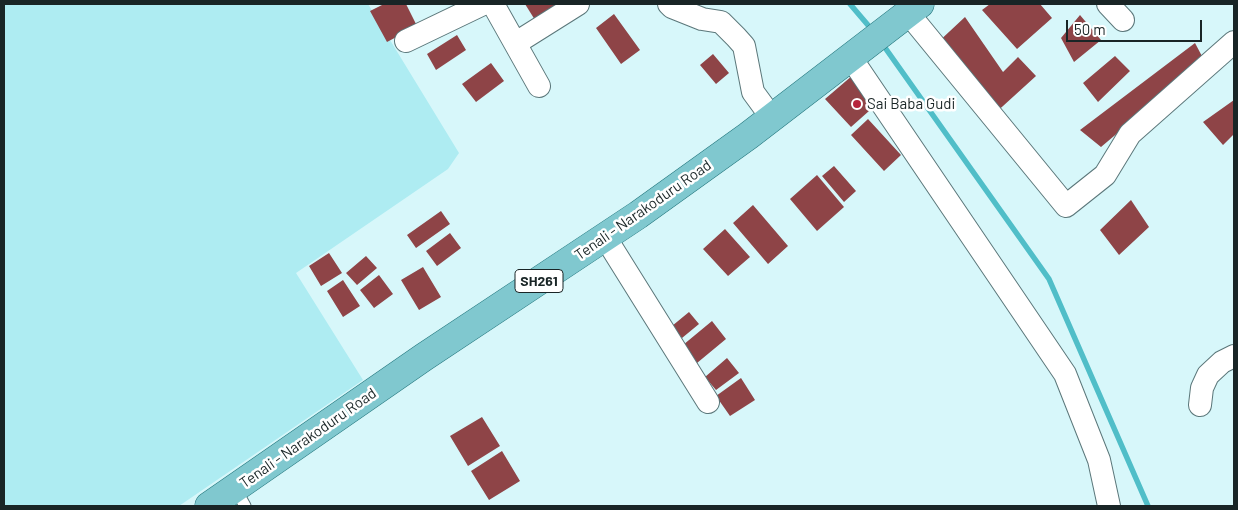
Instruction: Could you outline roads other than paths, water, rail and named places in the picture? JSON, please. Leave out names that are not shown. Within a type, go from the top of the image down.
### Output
[{"type":"main road","name":"Tenali - Narakoduru Road","points":[[209,506],[240,497],[424,357],[605,237],[772,118],[907,14]]},
{"type":"street","points":[[406,41],[483,4]]},
{"type":"street","points":[[493,4],[539,86]]},
{"type":"street","points":[[516,43],[578,4]]},
{"type":"street","points":[[669,4],[672,8],[702,19],[721,22],[736,37],[744,46],[753,92],[772,118]]},
{"type":"street","points":[[907,14],[1066,206],[1105,174],[1130,134],[1234,42]]},
{"type":"street","points":[[857,53],[1065,374],[1099,460],[1109,506]]},
{"type":"street","points":[[605,237],[708,402]]},
{"type":"street","points":[[1200,405],[1202,388],[1208,375],[1222,362],[1234,356]]},
{"type":"waterway","points":[[850,4],[873,31]]},
{"type":"waterway","points":[[881,42],[1049,279],[1148,506]]},
{"type":"place","name":"Sai Baba Gudi","points":[[857,104]]}]
